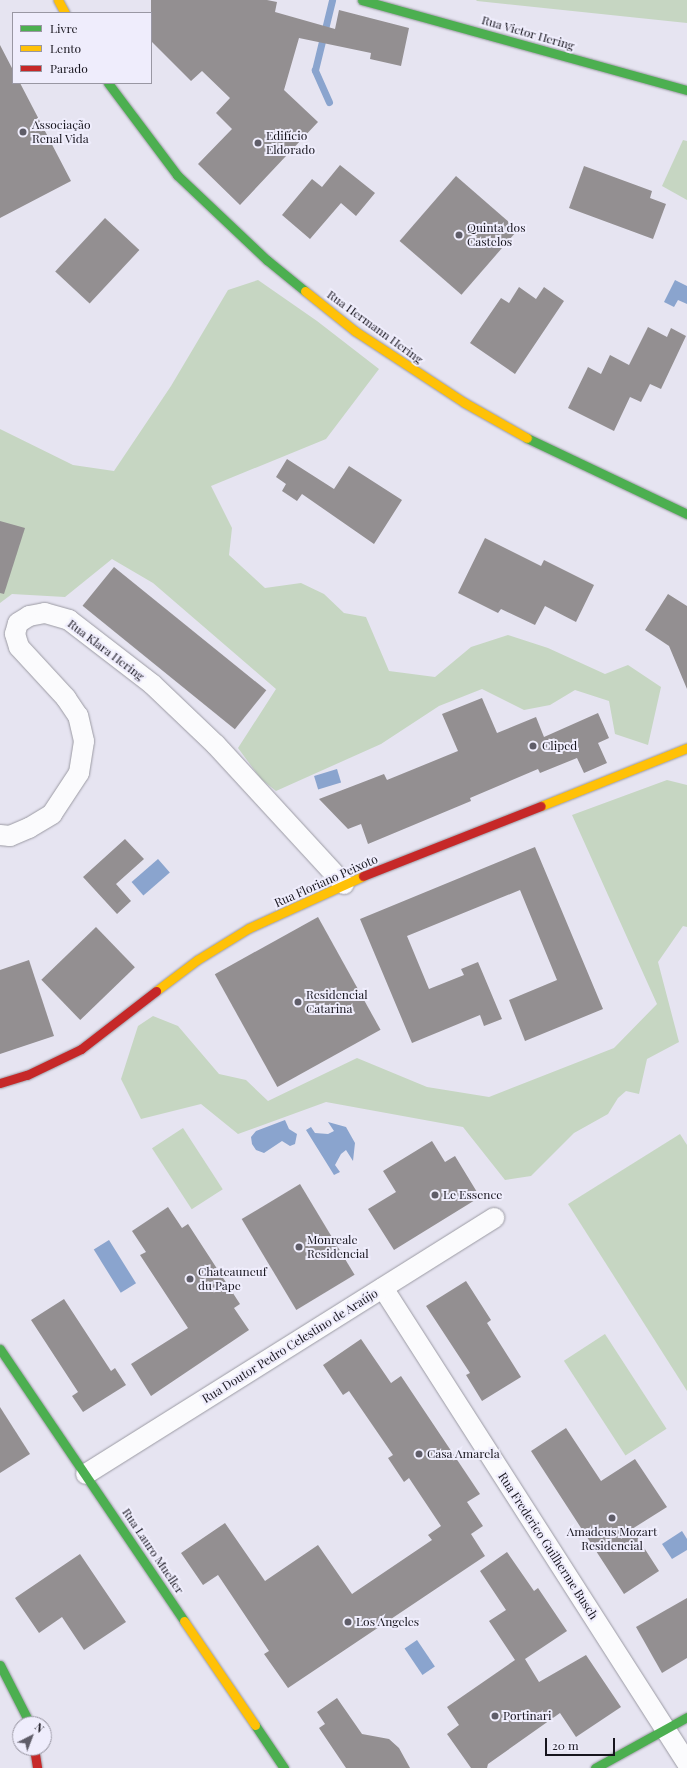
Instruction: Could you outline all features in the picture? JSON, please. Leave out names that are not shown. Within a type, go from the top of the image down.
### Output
[{"type":"street","points":[[58,0],[64,12]]},
{"type":"street","name":"Rua Victor Hering","points":[[370,1],[687,90]]},
{"type":"street","name":"Rua Hermann Hering","points":[[109,84],[144,134],[178,175],[267,260],[355,331],[465,403],[518,434],[687,514]]},
{"type":"street","name":"Rua Klara Hering","points":[[0,835],[10,836],[29,828],[52,814],[79,773],[84,741],[78,716],[66,698],[19,647],[15,634],[18,623],[29,616],[45,613],[70,620],[152,684],[216,745],[344,884]]},
{"type":"street","name":"Rua Floriano Peixoto","points":[[0,1083],[27,1075],[81,1049],[197,960],[236,936],[344,884],[687,748]]},
{"type":"street","name":"Rua Doutor Pedro Celestino de Araújo","points":[[86,1474],[494,1218]]},
{"type":"street","name":"Rua Frederico Guilherme Busch","points":[[383,1288],[687,1763]]},
{"type":"street","name":"Rua Lauro Mueller","points":[[0,1349],[284,1768]]},
{"type":"street","points":[[0,1665],[26,1716]]},
{"type":"street","points":[[596,1768],[687,1717]]},
{"type":"street","points":[[35,1756],[37,1768]]},
{"type":"green space","points":[[476,0],[687,0],[687,23],[477,1]]},
{"type":"green space","points":[[683,140],[687,141],[687,200],[662,186]]},
{"type":"green space","points":[[258,280],[317,321],[379,369],[326,439],[211,486],[232,528],[229,555],[265,588],[301,583],[324,594],[344,613],[366,617],[389,671],[435,677],[471,647],[508,635],[548,648],[605,674],[628,665],[661,687],[648,745],[615,734],[609,701],[575,690],[550,705],[524,710],[482,689],[439,706],[381,744],[276,791],[261,779],[238,748],[276,689],[153,583],[112,559],[65,597],[12,594],[0,603],[0,429],[73,465],[114,471],[171,386],[228,290]]},
{"type":"green space","points":[[667,780],[687,785],[687,927],[683,926],[658,962],[679,1042],[647,1059],[639,1094],[626,1091],[618,1098],[608,1114],[574,1133],[531,1176],[505,1180],[463,1127],[326,1102],[238,1134],[201,1104],[141,1119],[121,1079],[138,1026],[153,1016],[178,1026],[219,1074],[246,1080],[268,1101],[357,1058],[427,1087],[489,1097],[614,1048],[657,1004],[572,815]]},
{"type":"green space","points":[[183,1128],[223,1189],[192,1209],[152,1148]]},
{"type":"green space","points":[[680,1134],[687,1145],[687,1391],[568,1204]]},
{"type":"green space","points":[[605,1334],[667,1429],[625,1455],[564,1361]]},
{"type":"water","points":[[675,280],[687,286],[687,304],[678,300],[674,307],[664,302]]},
{"type":"water","points":[[337,769],[341,782],[318,789],[314,776]]},
{"type":"water","points":[[158,859],[170,873],[143,896],[132,882]]},
{"type":"water","points":[[285,1120],[289,1129],[297,1134],[295,1144],[290,1146],[282,1141],[264,1153],[256,1150],[252,1144],[251,1137],[256,1131]]},
{"type":"water","points":[[328,1122],[346,1127],[355,1143],[353,1161],[346,1150],[341,1154],[335,1165],[340,1172],[334,1175],[306,1130],[311,1127],[315,1133],[328,1134],[334,1131]]},
{"type":"water","points":[[109,1240],[136,1283],[121,1293],[94,1250]]},
{"type":"water","points":[[682,1531],[687,1539],[687,1550],[672,1559],[662,1544]]},
{"type":"water","points":[[417,1640],[435,1667],[422,1675],[405,1648]]},
{"type":"building","points":[[151,0],[267,0],[277,2],[275,12],[335,29],[339,10],[409,28],[401,66],[370,59],[371,53],[299,38],[284,90],[318,122],[240,205],[198,164],[232,129],[216,113],[230,98],[202,71],[191,81],[152,42]]},
{"type":"building","name":"Associação Renal Vida","points":[[0,45],[12,68],[12,84],[21,84],[71,181],[0,218]]},
{"type":"building","points":[[340,165],[375,193],[356,216],[341,203],[310,239],[282,215],[312,179],[322,187]]},
{"type":"building","points":[[584,166],[652,191],[650,198],[666,204],[653,239],[569,208]]},
{"type":"building","name":"Quinta dos Castelos","points":[[456,176],[518,230],[461,295],[400,241]]},
{"type":"building","points":[[105,218],[139,250],[90,303],[55,271]]},
{"type":"building","points":[[519,287],[536,299],[544,287],[564,301],[515,374],[470,343],[501,298],[509,303]]},
{"type":"building","points":[[648,327],[667,337],[671,328],[686,336],[661,389],[650,384],[641,402],[630,397],[614,431],[568,408],[588,367],[601,374],[610,355],[629,365]]},
{"type":"building","points":[[287,459],[334,489],[349,466],[402,500],[374,544],[302,494],[297,501],[282,491],[286,484],[276,477]]},
{"type":"building","points":[[0,521],[25,528],[4,594],[0,593]]},
{"type":"building","points":[[485,538],[541,566],[544,560],[594,585],[576,622],[545,606],[535,625],[501,609],[498,613],[458,593]]},
{"type":"building","points":[[114,567],[266,690],[235,729],[83,606]]},
{"type":"building","points":[[668,594],[687,606],[687,689],[669,646],[645,630]]},
{"type":"building","points":[[482,698],[497,733],[536,717],[544,737],[598,713],[609,738],[598,743],[607,763],[584,773],[577,758],[540,773],[538,769],[470,798],[471,801],[368,844],[361,824],[348,829],[319,799],[384,774],[387,780],[458,751],[442,714]]},
{"type":"building","points":[[125,839],[144,859],[116,884],[131,901],[117,914],[83,877]]},
{"type":"building","points":[[535,847],[603,1009],[525,1041],[509,1000],[557,980],[520,890],[407,936],[429,989],[464,975],[461,969],[478,962],[502,1019],[484,1026],[480,1015],[412,1043],[360,919]]},
{"type":"building","name":"Residencial Catarina","points":[[318,917],[381,1030],[277,1087],[215,974]]},
{"type":"building","points":[[96,927],[135,967],[80,1020],[41,980]]},
{"type":"building","points":[[29,960],[54,1036],[0,1054],[0,970]]},
{"type":"building","name":"Le Essence","points":[[432,1141],[445,1162],[455,1156],[480,1197],[394,1250],[368,1209],[396,1192],[383,1171]]},
{"type":"building","name":"Monreale Residencial","points":[[300,1184],[355,1275],[296,1310],[242,1219]]},
{"type":"building","name":"Chateauneuf du Pape","points":[[168,1207],[182,1228],[188,1224],[240,1304],[234,1308],[249,1330],[151,1396],[131,1364],[188,1328],[140,1255],[146,1252],[132,1231]]},
{"type":"building","points":[[466,1281],[491,1320],[487,1323],[521,1377],[482,1401],[466,1375],[470,1373],[426,1306]]},
{"type":"building","points":[[64,1299],[111,1371],[115,1368],[126,1385],[83,1412],[72,1396],[78,1392],[31,1320]]},
{"type":"building","points":[[361,1339],[391,1383],[401,1376],[480,1494],[467,1502],[483,1526],[471,1534],[485,1556],[288,1688],[264,1654],[269,1651],[218,1575],[203,1585],[181,1553],[225,1523],[265,1581],[318,1545],[352,1594],[432,1540],[428,1535],[441,1526],[409,1478],[404,1482],[388,1458],[393,1455],[349,1391],[343,1395],[323,1365]]},
{"type":"building","points":[[0,1407],[30,1454],[0,1473]]},
{"type":"building","name":"Amadeus Mozart Residencial","points":[[566,1428],[601,1481],[635,1459],[667,1507],[632,1529],[659,1571],[624,1594],[531,1451]]},
{"type":"building","points":[[507,1552],[534,1591],[538,1588],[567,1631],[525,1659],[539,1682],[586,1655],[621,1707],[576,1737],[560,1713],[488,1764],[487,1768],[471,1768],[447,1734],[459,1725],[447,1707],[515,1660],[489,1621],[506,1610],[480,1571]]},
{"type":"building","points":[[80,1554],[126,1622],[84,1650],[62,1617],[39,1633],[15,1598]]},
{"type":"building","points":[[687,1598],[687,1658],[662,1673],[636,1627]]},
{"type":"building","points":[[337,1698],[362,1734],[389,1739],[399,1748],[410,1768],[346,1768],[319,1728],[325,1724],[317,1712]]},
{"type":"waterway","points":[[329,102],[315,70],[332,0]]},
{"type":"traffic: fast","points":[[362,0],[687,90]]},
{"type":"traffic: fast","points":[[109,84],[177,175],[267,260],[305,291]]},
{"type":"traffic: fast","points":[[527,438],[687,514]]},
{"type":"traffic: fast","points":[[0,1349],[184,1621]]},
{"type":"traffic: fast","points":[[0,1665],[26,1716]]},
{"type":"traffic: fast","points":[[595,1768],[687,1717]]},
{"type":"traffic: fast","points":[[255,1725],[284,1768]]},
{"type":"traffic: slow","points":[[58,0],[64,12]]},
{"type":"traffic: slow","points":[[305,291],[355,331],[465,403],[527,438]]},
{"type":"traffic: slow","points":[[541,806],[687,748]]},
{"type":"traffic: slow","points":[[156,991],[197,960],[249,928],[363,876]]},
{"type":"traffic: slow","points":[[184,1621],[255,1725]]},
{"type":"traffic: jam","points":[[363,876],[541,806]]},
{"type":"traffic: jam","points":[[0,1083],[27,1075],[81,1049],[156,991]]},
{"type":"traffic: jam","points":[[35,1756],[37,1768]]},
{"type":"place","name":"Associação Renal Vida","points":[[23,132]]},
{"type":"place","name":"Edifício Eldorado","points":[[258,143]]},
{"type":"place","name":"Quinta dos Castelos","points":[[459,235]]},
{"type":"place","name":"Cliped","points":[[533,746]]},
{"type":"place","name":"Residencial Catarina","points":[[298,1002]]},
{"type":"place","name":"Le Essence","points":[[435,1195]]},
{"type":"place","name":"Monreale Residencial","points":[[299,1247]]},
{"type":"place","name":"Chateauneuf du Pape","points":[[190,1279]]},
{"type":"place","name":"Casa Amarela","points":[[419,1454]]},
{"type":"place","name":"Amadeus Mozart Residencial","points":[[612,1518]]},
{"type":"place","name":"Los Angeles","points":[[348,1622]]},
{"type":"place","name":"Portinari","points":[[495,1716]]}]
